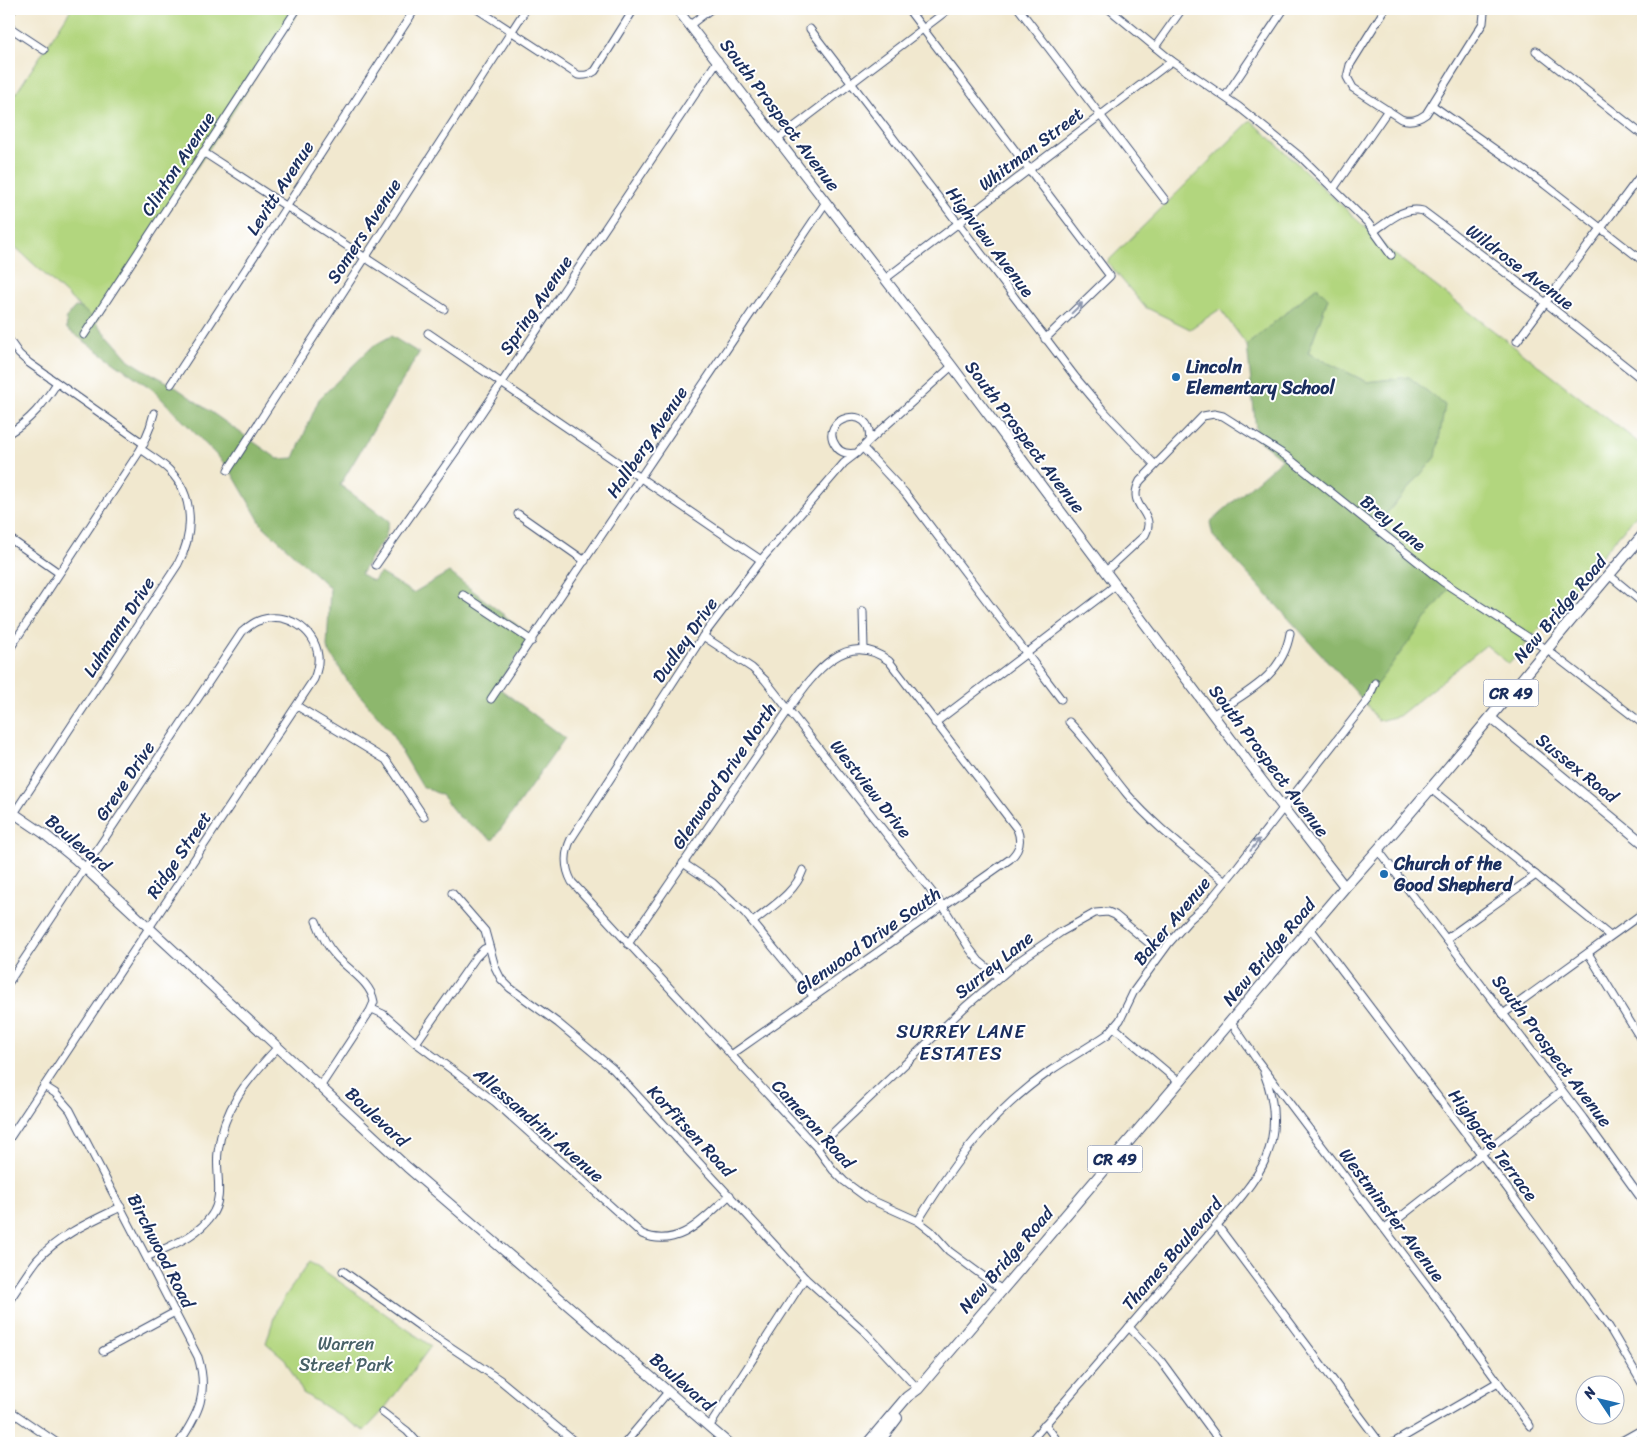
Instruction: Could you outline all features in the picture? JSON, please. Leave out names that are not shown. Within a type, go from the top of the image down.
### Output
[{"type":"main road","name":"New Bridge Road","points":[[878,1443],[911,1401],[918,1389],[1345,887],[1431,789],[1643,535]]},
{"type":"main road","name":"New Bridge Road","points":[[868,1443],[907,1397],[918,1389]]},
{"type":"street","points":[[9,16],[13,9]]},
{"type":"street","name":"Clinton Avenue","points":[[84,335],[296,9]]},
{"type":"street","name":"Levitt Avenue","points":[[171,384],[415,9]]},
{"type":"street","points":[[477,9],[578,74],[588,75],[596,71],[634,9]]},
{"type":"street","name":"Somers Avenue","points":[[228,470],[526,9]]},
{"type":"street","name":"South Prospect Avenue","points":[[678,9],[952,366],[1345,887]]},
{"type":"street","points":[[690,25],[711,9]]},
{"type":"street","points":[[908,9],[1110,276],[1045,339]]},
{"type":"street","points":[[778,139],[949,9]]},
{"type":"street","points":[[1019,9],[1165,200]]},
{"type":"street","points":[[1109,9],[1172,60],[1264,127],[1334,188],[1374,231],[1391,254]]},
{"type":"street","points":[[1156,47],[1182,9]]},
{"type":"street","points":[[1224,97],[1284,9]]},
{"type":"street","points":[[1385,9],[1350,65],[1347,77],[1353,88],[1402,119],[1415,120],[1426,114],[1483,23],[1483,9]]},
{"type":"street","points":[[9,27],[44,50]]},
{"type":"street","name":"Highview Avenue","points":[[810,29],[1045,339],[1102,409],[1155,465]]},
{"type":"street","points":[[1536,51],[1643,135]]},
{"type":"street","name":"Spring Avenue","points":[[376,565],[502,383],[718,60]]},
{"type":"street","name":"Whitman Street","points":[[885,279],[1172,60]]},
{"type":"street","points":[[1432,105],[1544,184],[1643,261]]},
{"type":"street","points":[[1334,188],[1388,110]]},
{"type":"street","points":[[203,152],[444,309]]},
{"type":"street","points":[[1517,341],[1643,172]]},
{"type":"street","name":"Hallberg Avenue","points":[[492,699],[826,202]]},
{"type":"street","name":"Wildrose Avenue","points":[[1374,231],[1409,210],[1423,211],[1546,303],[1643,380]]},
{"type":"street","points":[[428,333],[761,560]]},
{"type":"street","name":"Luhmann Drive","points":[[9,340],[19,354],[29,363],[142,446],[169,470],[187,499],[190,525],[185,551],[178,564],[10,815]]},
{"type":"street","name":"Dudley Drive","points":[[565,863],[565,855],[571,839],[703,636],[761,560],[844,463],[952,366]]},
{"type":"street","points":[[9,433],[36,411],[58,383]]},
{"type":"street","points":[[9,650],[142,446],[154,413]]},
{"type":"street","name":"Brey Lane","points":[[1155,465],[1203,416],[1214,414],[1223,416],[1286,456],[1443,582],[1546,649],[1643,724]]},
{"type":"street","points":[[869,441],[869,429],[862,420],[849,417],[838,422],[833,434],[835,445],[845,453],[860,450],[905,493],[1061,699]]},
{"type":"street","points":[[1106,571],[1148,530],[1148,518],[1139,506],[1135,493],[1140,481],[1155,465]]},
{"type":"street","points":[[518,514],[585,561]]},
{"type":"street","points":[[9,538],[59,573]]},
{"type":"street","points":[[1609,575],[1643,603]]},
{"type":"street","points":[[863,610],[864,649],[881,655],[889,661],[936,723],[1116,585]]},
{"type":"street","points":[[463,595],[532,640]]},
{"type":"street","name":"Ridge Street","points":[[9,1139],[314,679],[318,666],[318,654],[312,638],[302,628],[296,623],[278,617],[258,620],[253,624]]},
{"type":"street","name":"Greve Drive","points":[[9,982],[242,632],[253,624]]},
{"type":"street","points":[[1214,714],[1264,680],[1272,672],[1285,652],[1290,633]]},
{"type":"street","name":"Westview Drive","points":[[703,636],[752,668],[765,680],[943,906],[979,961],[998,977]]},
{"type":"street","name":"Glenwood Drive North","points":[[628,944],[788,708],[829,661],[845,651],[864,649]]},
{"type":"street","name":"Baker Avenue","points":[[918,1222],[960,1156],[993,1119],[1020,1094],[1049,1072],[1115,1028],[1134,991],[1161,953],[1190,919],[1206,905],[1284,808],[1368,700],[1375,683]]},
{"type":"street","points":[[297,706],[386,760],[424,817]]},
{"type":"street","name":"Sussex Road","points":[[1491,718],[1643,843]]},
{"type":"street","points":[[1068,722],[1082,735],[1137,804],[1157,824],[1225,882]]},
{"type":"street","name":"Glenwood Drive South","points":[[731,1056],[1010,859],[1019,847],[1020,835],[1018,829],[936,723]]},
{"type":"street","points":[[1431,789],[1610,936]]},
{"type":"street","name":"Boulevard","points":[[10,815],[51,839],[85,868],[277,1048],[431,1188],[728,1443]]},
{"type":"street","name":"South Prospect Avenue","points":[[1378,850],[1562,1091],[1643,1201]]},
{"type":"street","name":"Cameron Road","points":[[565,863],[572,882],[817,1148],[833,1170],[844,1181],[867,1198],[918,1222],[931,1232],[949,1251],[1002,1290]]},
{"type":"street","points":[[683,863],[730,897],[753,922],[814,997]]},
{"type":"street","points":[[753,922],[791,891],[797,883],[802,870]]},
{"type":"street","points":[[1446,939],[1536,875]]},
{"type":"street","name":"Korfitsen Road","points":[[452,893],[485,931],[495,967],[501,979],[613,1069],[804,1278],[864,1331],[918,1389]]},
{"type":"street","name":"Surrey Lane","points":[[817,1148],[998,977],[1061,932],[1095,913],[1102,912],[1115,915],[1161,953]]},
{"type":"street","points":[[1503,1014],[1643,912]]},
{"type":"street","points":[[316,921],[328,947],[370,990],[374,1002],[372,1009],[320,1087]]},
{"type":"street","name":"Highgate Terrace","points":[[1310,928],[1609,1327],[1643,1385]]},
{"type":"street","points":[[416,1043],[476,957],[484,949],[490,947]]},
{"type":"street","points":[[1588,952],[1643,1043]]},
{"type":"street","name":"Allessandrini Avenue","points":[[372,1009],[382,1014],[416,1043],[495,1102],[642,1234],[659,1239],[685,1233],[730,1195]]},
{"type":"street","name":"Westminster Avenue","points":[[1231,1022],[1257,1060],[1385,1229],[1530,1426]]},
{"type":"street","points":[[1115,1028],[1180,1083]]},
{"type":"street","points":[[147,1257],[195,1232],[204,1225],[216,1209],[219,1190],[218,1154],[224,1123],[233,1102],[243,1086],[277,1048]]},
{"type":"street","name":"Thames Boulevard","points":[[1029,1443],[1256,1177],[1266,1158],[1273,1124],[1272,1104],[1267,1081],[1257,1060]]},
{"type":"street","name":"Birchwood Road","points":[[44,1086],[55,1093],[70,1110],[198,1357],[202,1371],[203,1387],[197,1413],[178,1443]]},
{"type":"street","points":[[1385,1229],[1562,1091]]},
{"type":"street","points":[[9,1302],[38,1260],[54,1244],[84,1225],[121,1207]]},
{"type":"street","points":[[1216,1225],[1380,1443]]},
{"type":"street","points":[[343,1271],[500,1380],[576,1443]]},
{"type":"street","points":[[709,1427],[804,1278]]},
{"type":"street","points":[[102,1351],[175,1312]]},
{"type":"street","points":[[1129,1327],[1161,1362],[1220,1443]]},
{"type":"street","points":[[1393,1443],[1498,1382]]},
{"type":"street","points":[[625,1443],[668,1392]]},
{"type":"street","points":[[9,1410],[58,1443]]},
{"type":"street","points":[[382,1412],[407,1431],[418,1443]]},
{"type":"street","points":[[1045,1424],[1059,1443]]},
{"type":"street","points":[[1618,1443],[1643,1429]]},
{"type":"green space","points":[[71,9],[300,9],[96,322],[9,241],[9,104]]},
{"type":"green space","points":[[1251,120],[1390,251],[1643,446],[1643,507],[1509,664],[1486,645],[1399,716],[1378,721],[1364,701],[1372,530],[1436,457],[1409,377],[1367,382],[1308,353],[1328,298],[1317,287],[1247,345],[1220,309],[1190,329],[1145,307],[1107,262]]},
{"type":"green space","points":[[1317,287],[1328,298],[1308,353],[1367,382],[1409,377],[1445,405],[1436,457],[1372,530],[1451,586],[1364,701],[1213,536],[1210,522],[1282,459],[1257,439],[1247,345]]},
{"type":"green space","points":[[75,307],[81,308],[89,314],[129,360],[171,384],[278,459],[294,458],[319,399],[373,346],[391,336],[419,353],[340,485],[389,521],[385,538],[361,574],[373,581],[380,573],[413,593],[449,572],[532,637],[496,686],[565,738],[493,840],[458,816],[441,795],[422,786],[388,728],[347,680],[327,648],[330,588],[262,525],[229,468],[152,389],[67,329],[66,318]]},
{"type":"green space","name":"Warren Street Park","points":[[310,1261],[431,1346],[382,1412],[364,1431],[303,1393],[285,1359],[266,1343],[277,1308]]},
{"type":"place","name":"Lincoln Elementary School","points":[[1176,377]]},
{"type":"place","name":"Church of the Good Shepherd","points":[[1384,874]]},
{"type":"district","name":"SURREY LANE ESTATES","points":[[961,1042]]}]
